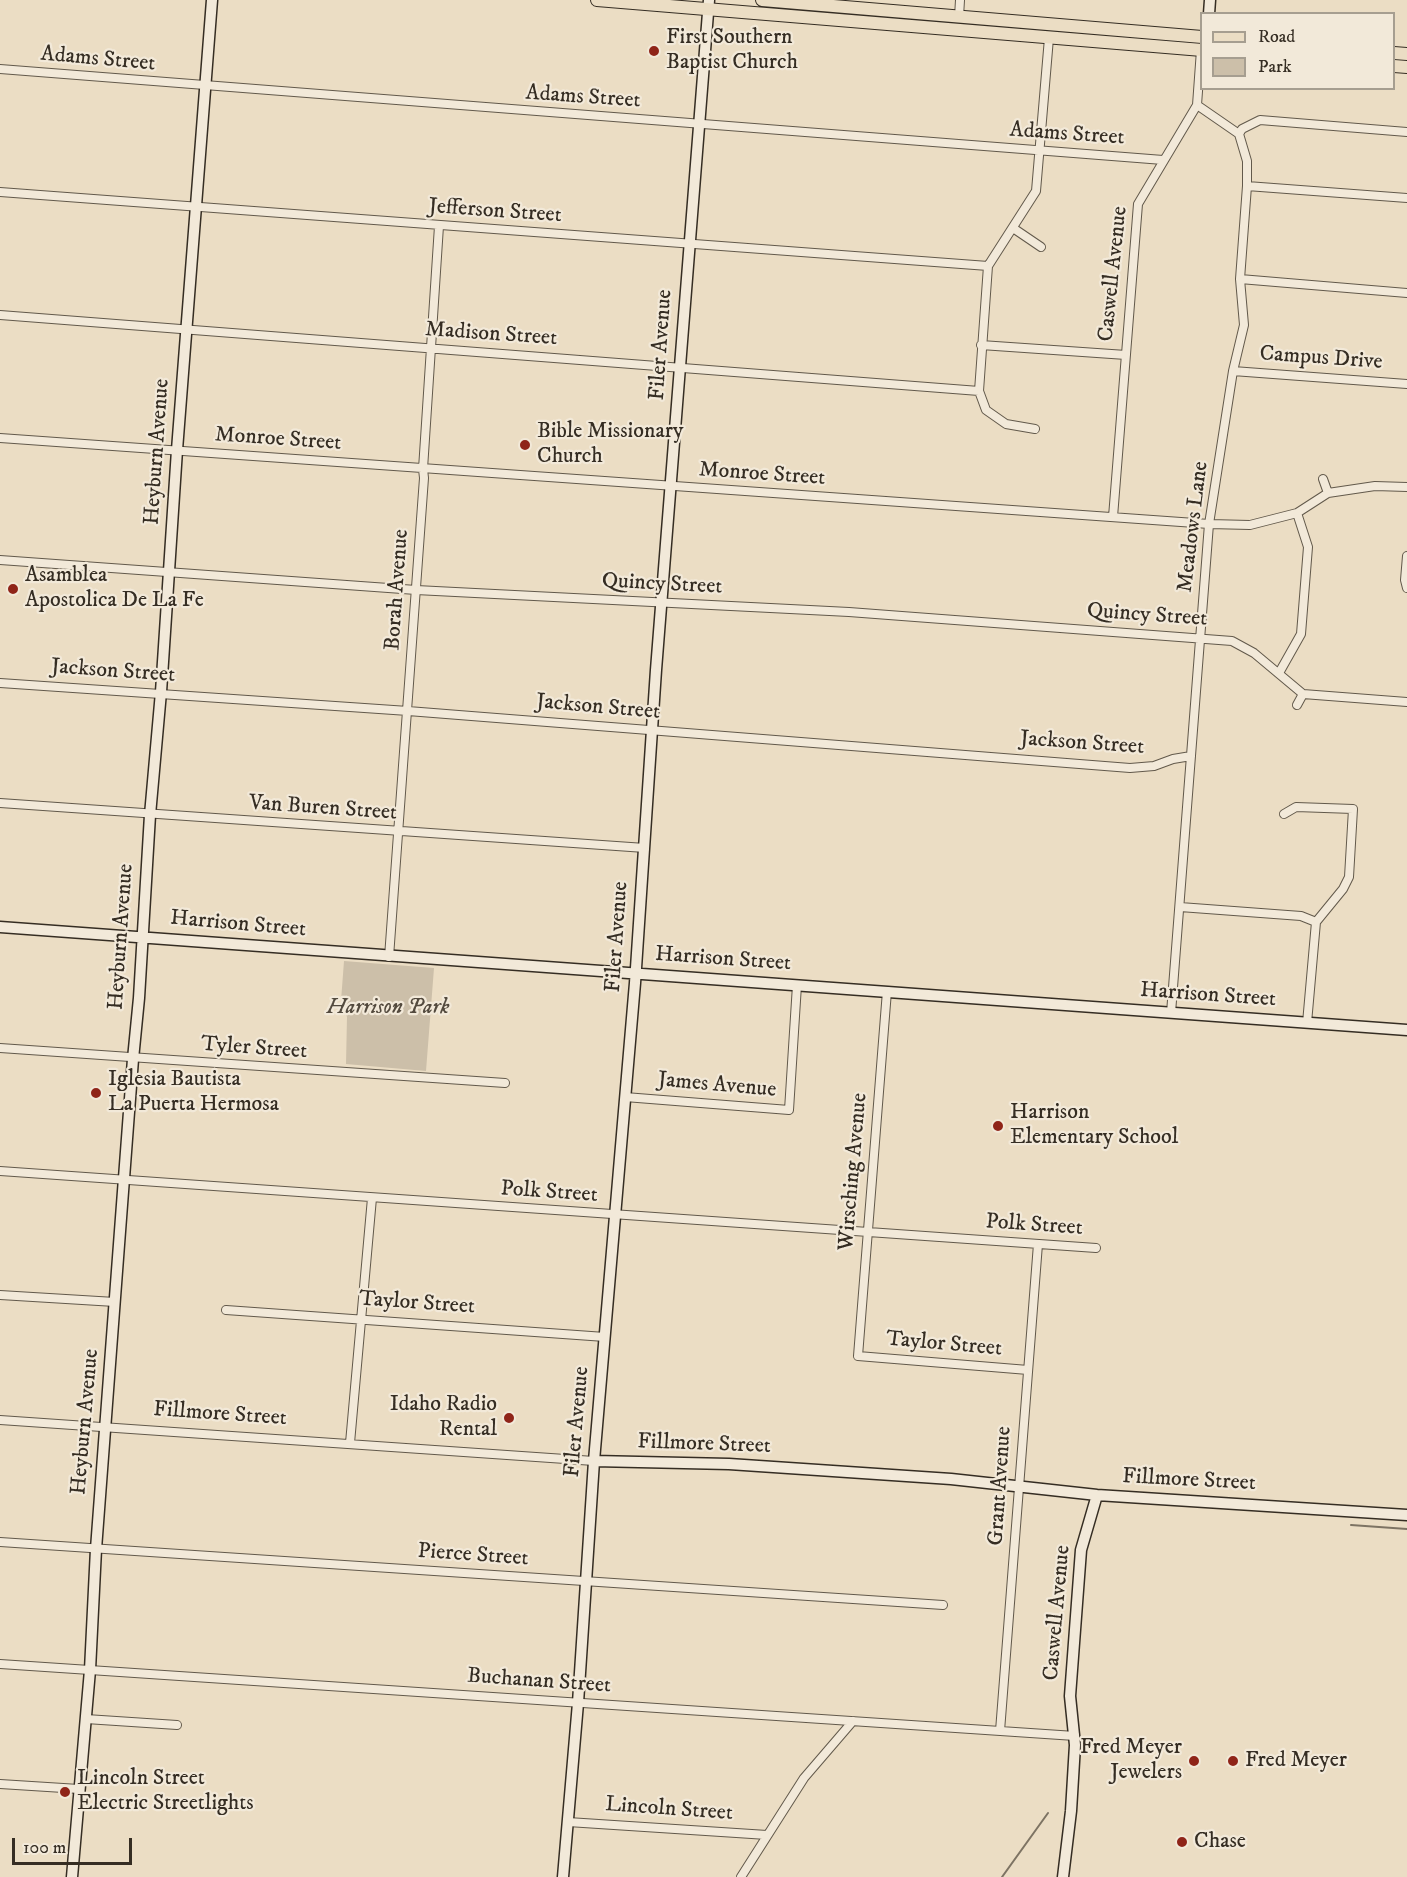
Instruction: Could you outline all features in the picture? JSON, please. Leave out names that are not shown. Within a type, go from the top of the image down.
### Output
[{"type":"main road","points":[[597,0],[709,3],[1049,38],[1200,50]]},
{"type":"main road","points":[[762,0],[1200,37]]},
{"type":"street","name":"Heyburn Avenue","points":[[72,1877],[90,1670],[96,1549],[212,0]]},
{"type":"street","points":[[959,17],[960,0]]},
{"type":"street","name":"Filer Avenue","points":[[563,1877],[578,1703],[594,1461],[645,848],[652,731],[709,3]]},
{"type":"street","points":[[1035,429],[1006,424],[986,410],[979,391],[988,266],[1036,191],[1049,38]]},
{"type":"street","name":"Caswell Avenue","points":[[1113,518],[1138,204],[1197,105],[1200,64]]},
{"type":"street","name":"Adams Street","points":[[0,69],[205,87],[1163,160]]},
{"type":"street","points":[[1197,105],[1239,134],[1242,129],[1260,120],[1407,132]]},
{"type":"street","name":"Meadows Lane","points":[[1171,1013],[1209,524],[1233,371],[1244,325],[1240,279],[1247,161],[1239,134]]},
{"type":"street","points":[[1247,186],[1407,198]]},
{"type":"street","name":"Jefferson Street","points":[[0,192],[988,266]]},
{"type":"street","name":"Borah Avenue","points":[[389,957],[424,478],[439,226]]},
{"type":"street","points":[[1013,228],[1041,247]]},
{"type":"street","points":[[1240,279],[1407,293]]},
{"type":"street","name":"Madison Street","points":[[0,315],[979,391]]},
{"type":"street","points":[[981,345],[1126,355]]},
{"type":"street","name":"Campus Drive","points":[[1233,371],[1407,384]]},
{"type":"street","name":"Monroe Street","points":[[0,438],[1209,524],[1250,525],[1297,513],[1328,493],[1375,486],[1407,487]]},
{"type":"street","points":[[1323,479],[1328,493]]},
{"type":"street","points":[[1279,672],[1301,634],[1308,547],[1297,513]]},
{"type":"street","points":[[1407,556],[1405,580],[1407,588]]},
{"type":"street","name":"Quincy Street","points":[[0,560],[416,590],[849,612],[1232,641],[1254,653],[1304,694]]},
{"type":"street","name":"Jackson Street","points":[[0,683],[408,711],[1130,768],[1154,766],[1173,759],[1191,756]]},
{"type":"street","points":[[1297,705],[1304,694],[1407,702]]},
{"type":"street","name":"Van Buren Street","points":[[0,803],[645,848]]},
{"type":"street","points":[[1284,813],[1296,807],[1353,809],[1349,877],[1316,922],[1307,1023]]},
{"type":"street","points":[[1180,907],[1301,916],[1316,922]]},
{"type":"street","name":"Harrison Street","points":[[0,927],[1407,1030]]},
{"type":"street","name":"James Avenue","points":[[625,1097],[789,1110],[797,985]]},
{"type":"street","name":"Wirsching Avenue","points":[[858,1356],[887,991]]},
{"type":"street","name":"Tyler Street","points":[[0,1048],[505,1083]]},
{"type":"street","name":"Polk Street","points":[[0,1171],[1096,1248]]},
{"type":"street","points":[[350,1443],[372,1198]]},
{"type":"street","name":"Grant Avenue","points":[[1000,1731],[1038,1244]]},
{"type":"street","points":[[0,1295],[115,1302]]},
{"type":"street","name":"Taylor Street","points":[[226,1310],[605,1337]]},
{"type":"street","name":"Taylor Street","points":[[858,1356],[1028,1370]]},
{"type":"street","name":"Fillmore Street","points":[[0,1420],[594,1461],[729,1464],[951,1479],[1097,1495],[1407,1515]]},
{"type":"street","name":"Caswell Avenue","points":[[1063,1877],[1071,1811],[1075,1736],[1070,1696],[1080,1561],[1097,1495]]},
{"type":"street","name":"Pierce Street","points":[[0,1542],[943,1605]]},
{"type":"street","name":"Buchanan Street","points":[[0,1664],[1075,1736]]},
{"type":"street","points":[[86,1719],[177,1725]]},
{"type":"street","points":[[741,1877],[804,1778],[853,1721]]},
{"type":"street","points":[[0,1784],[79,1790]]},
{"type":"street","name":"Lincoln Street","points":[[568,1822],[768,1835]]},
{"type":"green space","name":"Harrison Park","points":[[344,961],[434,968],[426,1071],[346,1064],[347,1017],[341,1001]]},
{"type":"waterway","points":[[1351,1525],[1407,1529]]},
{"type":"waterway","points":[[1002,1877],[1048,1813]]},
{"type":"place","name":"First Southern Baptist Church","points":[[654,51]]},
{"type":"place","name":"Bible Missionary Church","points":[[525,445]]},
{"type":"place","name":"Asamblea Apostolica De La Fe","points":[[13,589]]},
{"type":"place","name":"Iglesia Bautista La Puerta Hermosa","points":[[96,1093]]},
{"type":"place","name":"Harrison Elementary School","points":[[998,1126]]},
{"type":"place","name":"Idaho Radio Rental","points":[[509,1418]]},
{"type":"place","name":"Fred Meyer Jewelers","points":[[1194,1761]]},
{"type":"place","name":"Fred Meyer","points":[[1233,1761]]},
{"type":"place","name":"Lincoln Street Electric Streetlights","points":[[65,1792]]},
{"type":"place","name":"Chase","points":[[1182,1842]]}]
